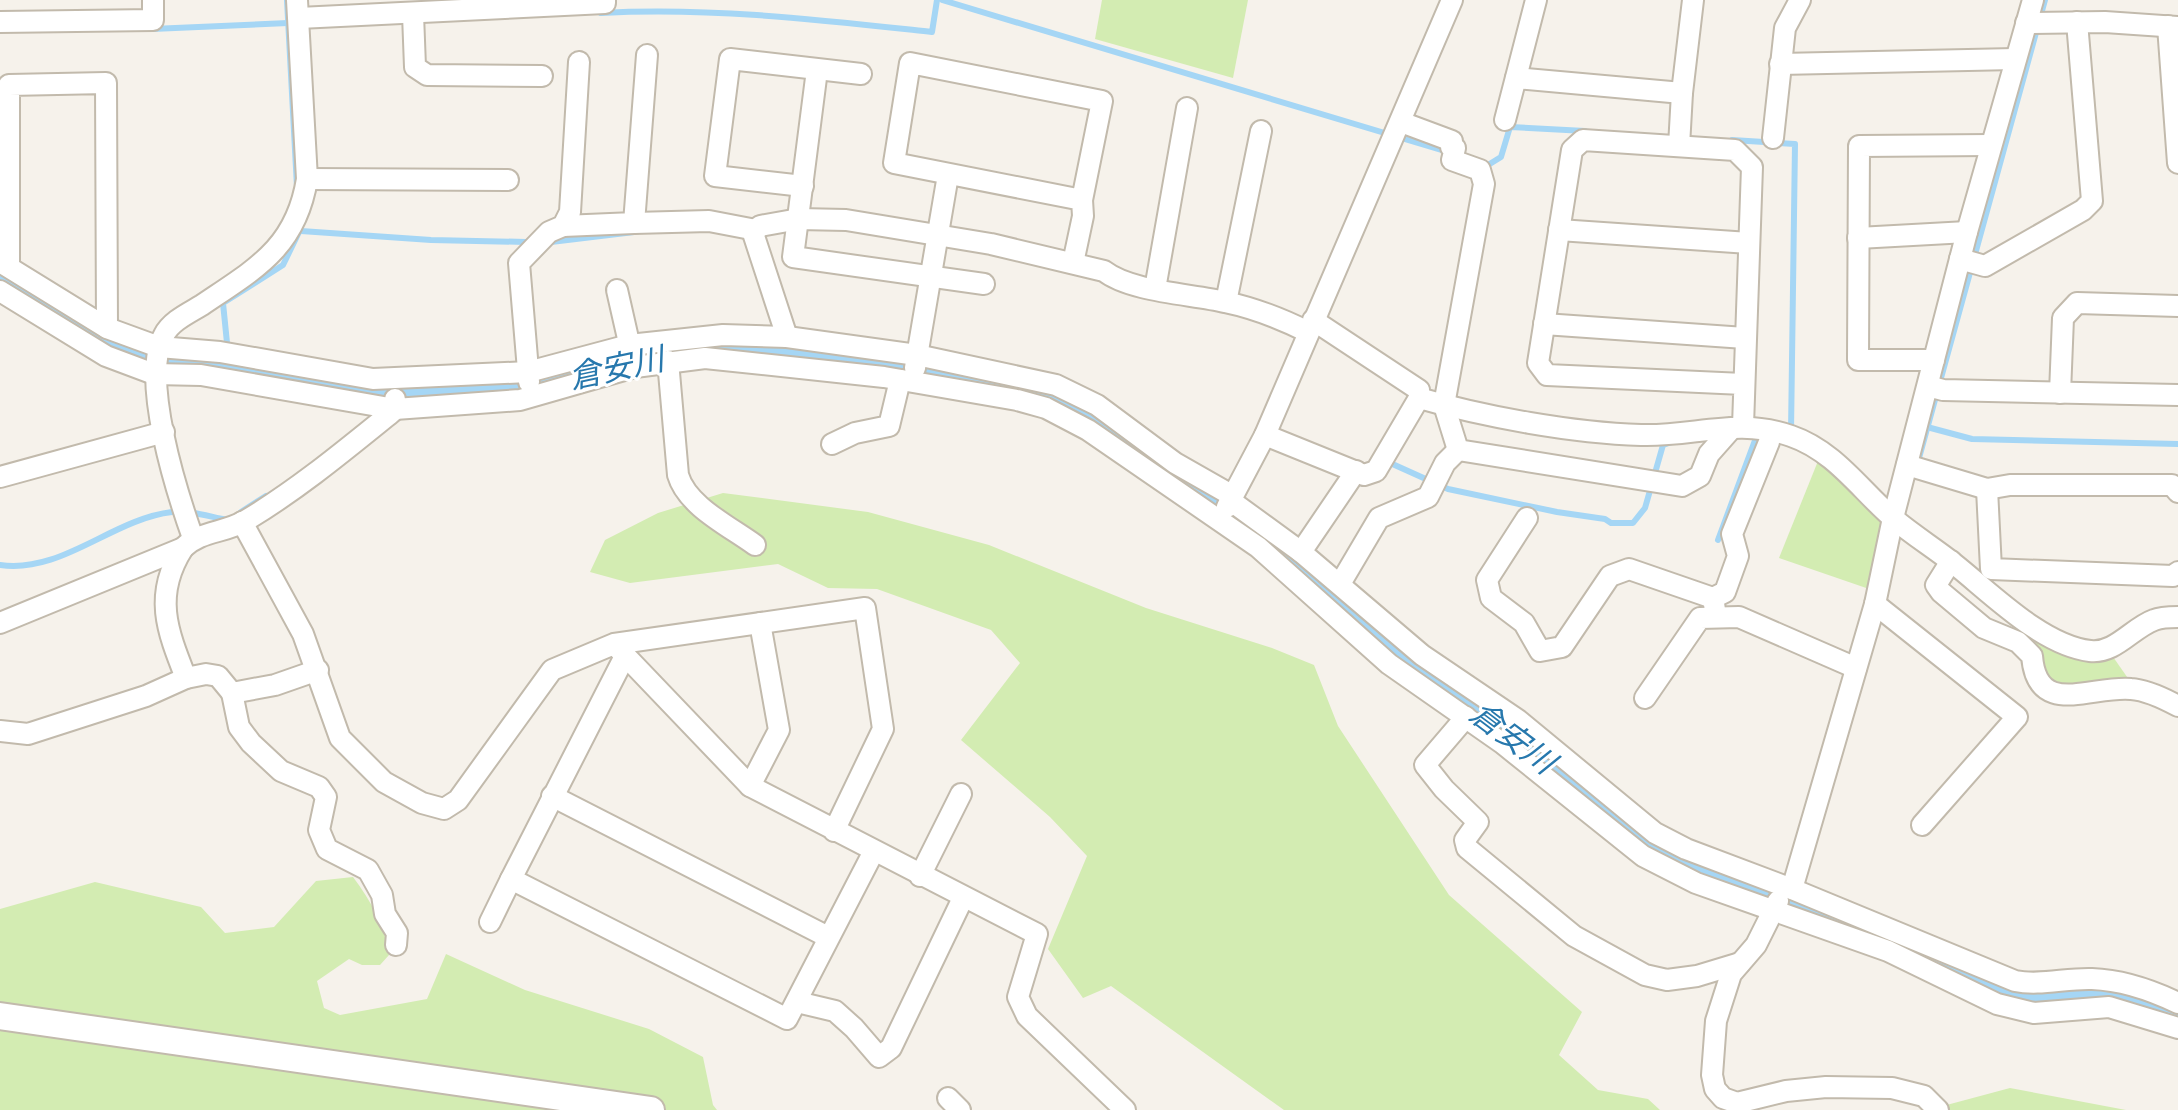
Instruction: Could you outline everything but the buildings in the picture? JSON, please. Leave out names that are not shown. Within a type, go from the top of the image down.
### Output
[{"type":"street","points":[[0,22],[153,20],[153,0]]},
{"type":"street","points":[[186,678],[177,656],[164,603],[166,582],[188,543],[184,512],[164,432],[157,360],[169,327],[275,252],[303,207],[307,179],[298,9],[413,19],[524,3],[605,3],[605,0]]},
{"type":"street","points":[[1220,521],[1265,435],[1306,327],[1397,130],[1452,0]]},
{"type":"street","points":[[1505,120],[1536,0]]},
{"type":"street","points":[[1679,146],[1693,0]]},
{"type":"street","points":[[1773,138],[1785,28],[1800,0]]},
{"type":"street","points":[[1938,1110],[1924,1096],[1892,1088],[1826,1087],[1786,1091],[1737,1103],[1723,1098],[1715,1089],[1712,1075],[1716,1021],[1731,974],[1756,945],[1789,888],[1875,604],[1893,518],[1914,467],[1935,388],[1934,360],[1968,261],[1967,232],[2015,59],[2034,23],[2033,0]]},
{"type":"street","points":[[413,19],[415,67],[427,75],[542,76]]},
{"type":"street","points":[[1968,261],[1985,266],[2083,210],[2092,201],[2077,22]]},
{"type":"street","points":[[2034,23],[2173,26],[2178,163]]},
{"type":"street","points":[[634,223],[647,55]]},
{"type":"street","points":[[803,186],[715,176],[730,59],[861,74]]},
{"type":"street","points":[[1780,64],[2015,59]]},
{"type":"street","points":[[563,226],[570,212],[579,62]]},
{"type":"street","points":[[1073,263],[1102,101],[910,63],[894,163],[1082,200]]},
{"type":"street","points":[[817,70],[793,257],[984,284]]},
{"type":"street","points":[[1516,78],[1682,93]]},
{"type":"street","points":[[107,328],[106,83],[9,85],[4,264],[157,360],[201,375],[395,394],[526,387],[632,356],[723,335],[787,337],[1017,400],[1061,415],[1088,430],[1220,521],[1270,543],[1301,552],[1410,646],[1518,720],[1655,833],[1686,849],[2015,981],[2092,979],[2149,990],[2178,1003]]},
{"type":"street","points":[[1155,289],[1187,108]]},
{"type":"street","points":[[1397,130],[1452,141],[1451,147],[1455,148],[1452,160],[1480,170],[1484,184],[1444,401],[1458,450]]},
{"type":"street","points":[[1227,297],[1261,131]]},
{"type":"street","points":[[1458,450],[1682,486],[1700,476],[1709,454],[1733,430],[1743,384],[1752,167],[1735,150],[1583,140],[1572,150],[1538,363],[1547,375],[1743,384]]},
{"type":"street","points":[[1934,360],[1858,360],[1859,146],[1991,145]]},
{"type":"street","points":[[832,444],[855,433],[889,426],[912,370],[948,175]]},
{"type":"street","points":[[307,179],[508,180]]},
{"type":"street","points":[[526,387],[519,263],[549,232],[563,226],[697,220],[753,228],[799,219],[846,220],[939,232],[1073,263],[1155,289],[1227,297],[1306,327],[1419,390],[1419,398],[1376,471],[1364,475],[1265,435]]},
{"type":"street","points":[[753,228],[787,337]]},
{"type":"street","points":[[1559,230],[1749,243]]},
{"type":"street","points":[[1858,238],[1967,232]]},
{"type":"street","points":[[617,290],[632,356]]},
{"type":"street","points":[[0,291],[106,356],[157,360],[220,352],[335,374],[395,394],[526,387],[632,356],[668,361],[705,358],[1019,375],[1070,390],[1105,410],[1175,463],[1232,498],[1270,543],[1389,664],[1502,743],[1643,856],[1696,883],[1888,951],[1997,1004],[2034,1013],[2109,1007],[2178,1028]]},
{"type":"street","points":[[2060,393],[2063,318],[2077,303],[2178,306]]},
{"type":"street","points":[[1544,324],[1745,338]]},
{"type":"street","points":[[668,361],[678,475],[682,488],[755,545]]},
{"type":"street","points":[[1935,388],[2178,395]]},
{"type":"street","points":[[0,623],[242,522],[312,476],[395,394]]},
{"type":"street","points":[[1419,398],[1539,423],[1638,435],[1669,436],[1715,427],[1788,434],[1815,447],[1853,477],[1893,518],[2053,639],[2089,651],[2106,650],[2154,620],[2178,617]]},
{"type":"street","points":[[0,477],[164,432]]},
{"type":"street","points":[[1645,698],[1700,618],[1715,608],[1725,592],[1738,556],[1732,534],[1769,442]]},
{"type":"street","points":[[1340,584],[1379,518],[1428,497],[1445,463],[1458,450]]},
{"type":"street","points":[[1914,467],[1987,489],[2010,485],[2172,485],[2178,492]]},
{"type":"street","points":[[1301,552],[1356,471]]},
{"type":"street","points":[[1987,489],[1994,595]]},
{"type":"street","points":[[1527,518],[1487,580],[1491,598],[1524,623],[1540,651],[1562,647],[1610,576],[1629,569],[1856,668]]},
{"type":"street","points":[[242,522],[303,634],[340,738],[384,782],[422,803],[444,809],[458,800],[552,670],[620,650],[760,623],[865,608],[883,729],[834,831]]},
{"type":"street","points":[[1951,561],[1936,585],[1941,592],[1984,628],[2018,642],[2032,656],[2039,684],[2051,693],[2092,694],[2132,689],[2178,706]]},
{"type":"street","points":[[1991,569],[2173,576],[2178,572]]},
{"type":"street","points":[[1875,604],[2017,717],[1922,825]]},
{"type":"street","points":[[750,786],[779,730],[760,623]]},
{"type":"street","points":[[620,650],[750,786],[1037,934],[1018,997],[1027,1016],[1125,1110]]},
{"type":"street","points":[[490,922],[620,650]]},
{"type":"street","points":[[232,693],[275,685],[318,670]]},
{"type":"street","points":[[0,731],[28,734],[146,696],[186,678],[206,674],[218,676],[232,693],[239,727],[251,743],[281,771],[319,787],[326,797],[319,830],[327,849],[368,870],[382,895],[385,914],[397,933],[396,945]]},
{"type":"street","points":[[1466,717],[1425,765],[1444,789],[1478,822],[1465,840],[1467,848],[1574,936],[1645,975],[1667,980],[1740,963]]},
{"type":"street","points":[[920,876],[961,794]]},
{"type":"street","points":[[552,796],[828,937]]},
{"type":"street","points":[[511,879],[787,1019],[874,851]]},
{"type":"street","points":[[797,1002],[835,1011],[879,1057],[891,1048],[963,898]]},
{"type":"street","points":[[0,1016],[651,1110]]},
{"type":"green space","points":[[1102,0],[1248,0],[1233,78],[1095,39]]},
{"type":"green space","points":[[1818,461],[1863,500],[1883,523],[1872,590],[1779,558]]},
{"type":"green space","points":[[723,493],[868,512],[989,545],[1146,608],[1272,648],[1314,665],[1338,726],[1449,895],[1582,1012],[1559,1055],[1598,1090],[1648,1099],[1660,1110],[1284,1110],[1111,986],[1083,998],[1048,949],[1087,856],[1050,817],[961,740],[1020,663],[991,630],[877,589],[828,588],[778,564],[630,583],[590,572],[605,540],[658,513]]},
{"type":"green space","points":[[2041,636],[2111,654],[2132,684],[2053,689],[2029,648]]},
{"type":"green space","points":[[353,877],[376,914],[389,955],[380,965],[362,965],[349,959],[317,981],[324,1008],[340,1015],[427,999],[446,954],[525,990],[649,1029],[703,1057],[713,1105],[717,1110],[0,1110],[0,909],[95,882],[201,907],[225,933],[274,927],[316,881]]},
{"type":"green space","points":[[2010,1088],[2126,1110],[1928,1110]]},
{"type":"waterway","points":[[287,0],[297,187]]},
{"type":"waterway","points":[[601,13],[725,13],[932,32],[937,0]]},
{"type":"waterway","points":[[942,0],[1448,152]]},
{"type":"waterway","points":[[1919,458],[2045,0]]},
{"type":"waterway","points":[[152,29],[288,23]]},
{"type":"waterway","points":[[1482,163],[1488,165],[1501,157],[1510,127],[1585,131]]},
{"type":"waterway","points":[[1732,140],[1795,144],[1791,432]]},
{"type":"waterway","points":[[300,228],[301,231],[431,240],[526,242]]},
{"type":"waterway","points":[[227,343],[223,303],[283,265],[299,232]]},
{"type":"waterway","points":[[551,242],[634,232]]},
{"type":"waterway","name":"倉安川","points":[[0,278],[109,344],[147,358],[278,376],[347,391],[383,393],[537,384],[618,363]]},
{"type":"waterway","name":"倉安川","points":[[674,353],[700,349],[784,351],[930,371],[1043,393],[1068,402],[1101,422],[1155,463],[1221,505]]},
{"type":"waterway","points":[[1927,427],[1972,439],[2178,444]]},
{"type":"waterway","points":[[1718,540],[1757,435]]},
{"type":"waterway","points":[[1390,459],[1388,462],[1448,489],[1605,519],[1611,523],[1633,523],[1645,508],[1663,445],[1672,442]]},
{"type":"waterway","points":[[241,512],[266,496]]},
{"type":"waterway","points":[[0,565],[23,566],[45,562],[129,524],[172,512],[228,520]]},
{"type":"waterway","name":"倉安川","points":[[1278,547],[1408,660],[1511,729],[1641,838],[1688,867],[1769,893]]},
{"type":"waterway","name":"倉安川","points":[[1796,904],[1995,986],[2022,994],[2114,991],[2178,1017]]}]
